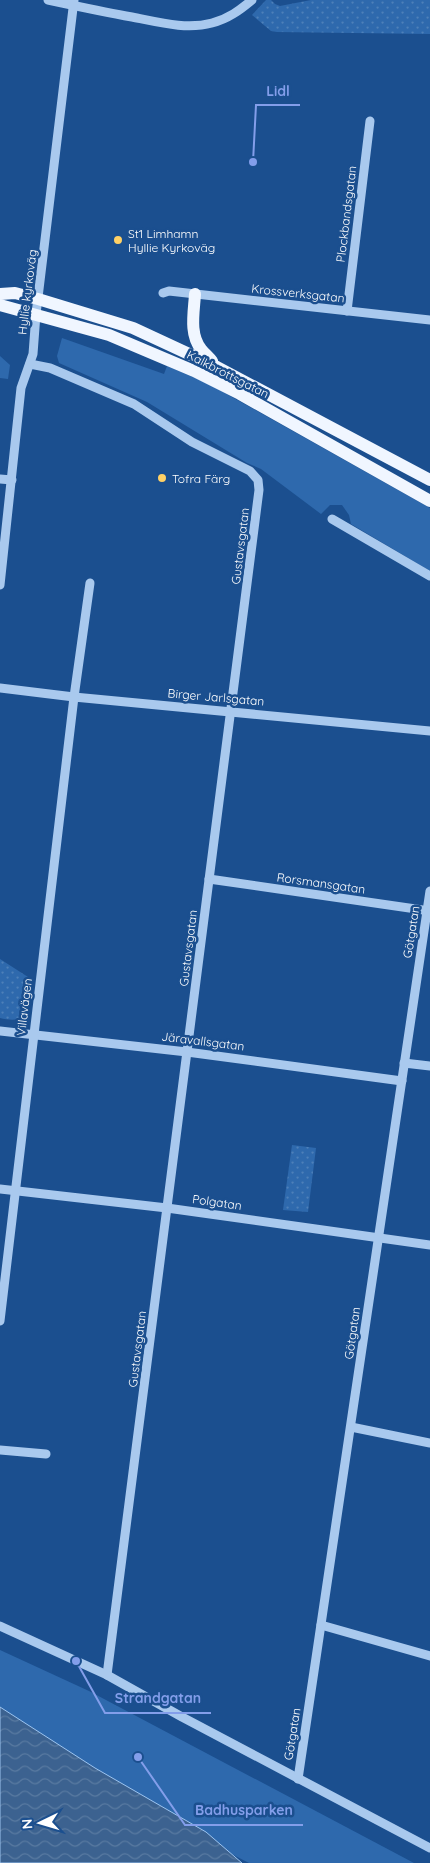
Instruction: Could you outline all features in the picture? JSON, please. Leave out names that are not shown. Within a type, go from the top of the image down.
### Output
[{"type":"main road","name":"Kalkbrottsgatan","points":[[0,294],[15,293],[133,328],[217,367],[430,480]]},
{"type":"main road","points":[[195,294],[193,328],[195,340],[201,350],[217,367]]},
{"type":"main road","name":"Kalkbrottsgatan","points":[[0,305],[109,335],[194,371],[240,394],[430,501]]},
{"type":"street","points":[[48,0],[74,3],[174,25],[210,24],[220,21],[230,17],[252,0]]},
{"type":"street","name":"Hyllie kyrkoväg","points":[[0,585],[22,388],[33,354],[36,314],[74,3]]},
{"type":"street","name":"Plockbandsgatan","points":[[347,311],[370,121]]},
{"type":"street","name":"Krossverksgatan","points":[[163,293],[169,291],[430,320]]},
{"type":"street","name":"Gustavsgatan","points":[[30,364],[50,368],[134,404],[192,442],[250,471],[258,480],[260,490],[108,1675]]},
{"type":"street","points":[[0,479],[12,480]]},
{"type":"street","points":[[332,519],[430,576]]},
{"type":"street","name":"Villavägen","points":[[0,1321],[74,697],[90,584]]},
{"type":"street","name":"Birger Jarlsgatan","points":[[0,688],[74,697],[430,731]]},
{"type":"street","name":"Rorsmansgatan","points":[[209,879],[429,911]]},
{"type":"street","name":"Götgatan","points":[[298,1779],[404,1063],[429,911],[430,891]]},
{"type":"street","name":"Järavallsgatan","points":[[0,1031],[187,1052],[402,1081]]},
{"type":"street","points":[[404,1063],[430,1066]]},
{"type":"street","name":"Polgatan","points":[[0,1189],[167,1208],[430,1246]]},
{"type":"street","points":[[351,1427],[430,1442]]},
{"type":"street","points":[[0,1450],[46,1454]]},
{"type":"street","points":[[321,1625],[430,1656]]},
{"type":"street","points":[[0,1626],[108,1675],[298,1779],[430,1848]]},
{"type":"shaded area","points":[[266,0],[271,0],[280,6],[311,0],[430,0],[430,34],[271,31],[252,15]]},
{"type":"shaded area","points":[[62,338],[164,374],[167,366],[207,383],[430,508],[430,571],[351,524],[349,515],[342,505],[330,505],[321,514],[261,469],[247,463],[147,402],[59,363],[57,356]]},
{"type":"shaded area","points":[[0,356],[10,365],[8,379],[0,378]]},
{"type":"shaded area","points":[[0,959],[28,977],[26,1013],[17,1019],[0,1018]]},
{"type":"shaded area","points":[[292,1145],[316,1148],[308,1212],[283,1210]]},
{"type":"shaded area","points":[[0,1650],[89,1691],[414,1863],[249,1863],[179,1827],[0,1721]]},
{"type":"water","points":[[0,1707],[95,1768],[206,1832],[242,1863],[0,1863]]},
{"type":"place","name":"Lidl","points":[[253,162]]},
{"type":"place","name":"St1 Limhamn Hyllie Kyrkoväg","points":[[118,240]]},
{"type":"place","name":"Tofra Färg","points":[[162,478]]},
{"type":"place","name":"Strandgatan","points":[[76,1661]]},
{"type":"place","name":"Badhusparken","points":[[138,1757]]}]
